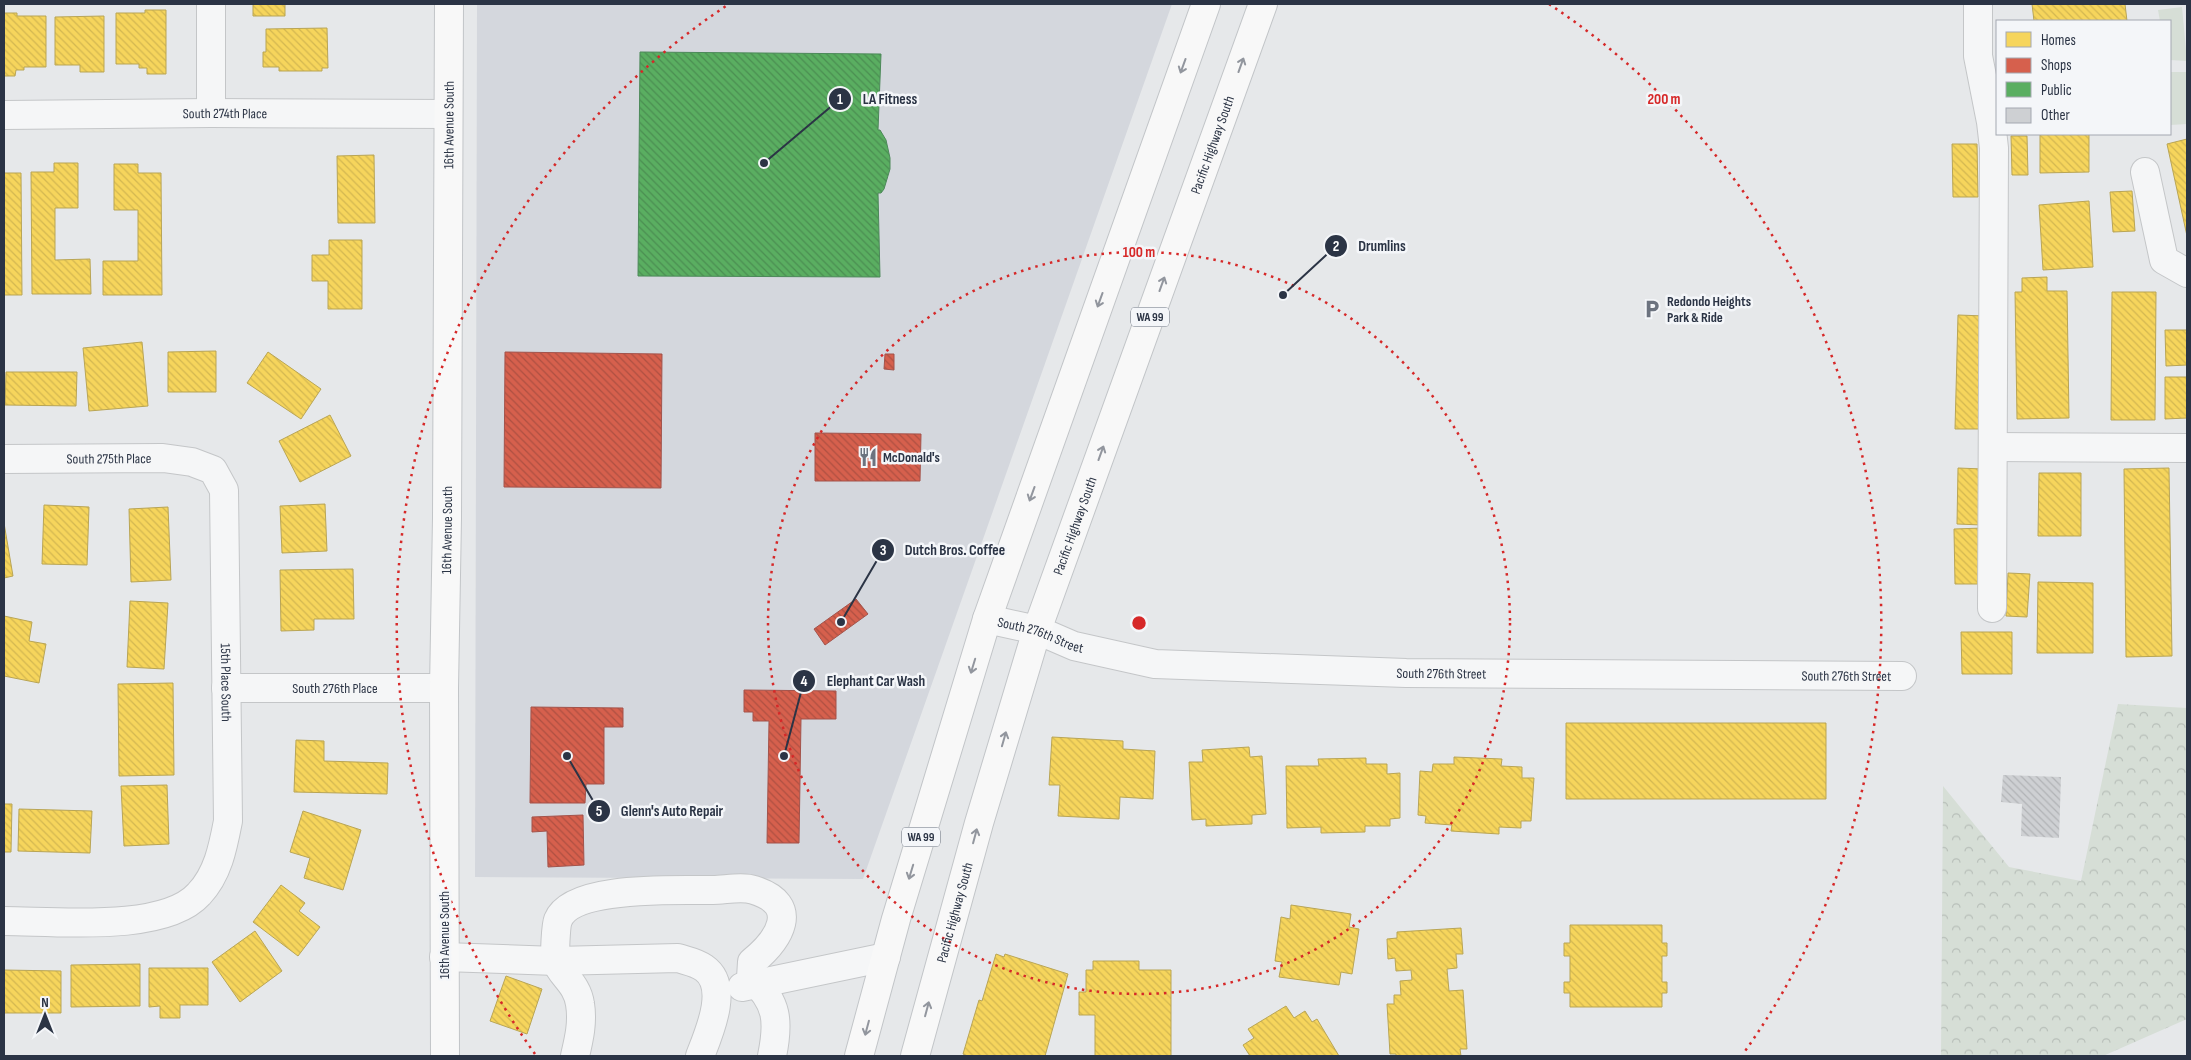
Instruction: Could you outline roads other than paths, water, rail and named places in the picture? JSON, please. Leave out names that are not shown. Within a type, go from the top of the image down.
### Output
[{"type":"main road","name":"16th Avenue South","points":[[444,1056],[444,688],[447,518],[449,4]]},
{"type":"main road","name":"WA 99","points":[[859,1056],[886,957],[987,619],[1206,4]]},
{"type":"main road","name":"Pacific Highway South","points":[[915,1056],[978,822],[1037,630],[1263,4]]},
{"type":"street","points":[[211,4],[211,113]]},
{"type":"street","points":[[1978,4],[1978,56],[1994,148],[1992,608]]},
{"type":"street","name":"South 274th Place","points":[[4,115],[211,113],[448,114]]},
{"type":"street","points":[[2145,172],[2164,260],[2187,274]]},
{"type":"street","points":[[1993,447],[2187,448]]},
{"type":"street","name":"South 275th Place","points":[[4,459],[163,458],[192,462],[213,470]]},
{"type":"street","name":"15th Place South","points":[[4,920],[102,921],[140,919],[178,910],[201,893],[213,875],[221,855],[228,821],[224,490],[213,470]]},
{"type":"street","name":"South 276th Street","points":[[987,619],[1037,630],[1074,646],[1155,664],[1406,673],[1902,676]]},
{"type":"street","name":"South 276th Place","points":[[226,688],[444,688]]},
{"type":"street","points":[[578,1045],[580,1003],[575,987],[556,961],[558,920],[566,910],[583,900],[630,891],[753,889],[778,904],[784,918],[780,930],[768,949],[752,962],[751,978],[770,1000],[775,1011],[776,1023],[772,1056]]},
{"type":"street","points":[[444,957],[556,961],[678,958],[695,963],[706,969],[714,981],[716,993],[712,1023],[700,1056]]},
{"type":"street","points":[[716,993],[886,957]]},
{"type":"street","points":[[578,1045],[591,976],[606,961]]},
{"type":"place","name":"LA Fitness","points":[[764,163]]},
{"type":"place","name":"Drumlins","points":[[1283,295]]},
{"type":"place","name":"Redondo Heights Park & Ride","points":[[1652,309]]},
{"type":"place","name":"McDonald's","points":[[868,457]]},
{"type":"place","name":"Dutch Bros. Coffee","points":[[841,622]]},
{"type":"place","name":"Glenn's Auto Repair","points":[[567,756]]},
{"type":"place","name":"Elephant Car Wash","points":[[784,756]]}]
